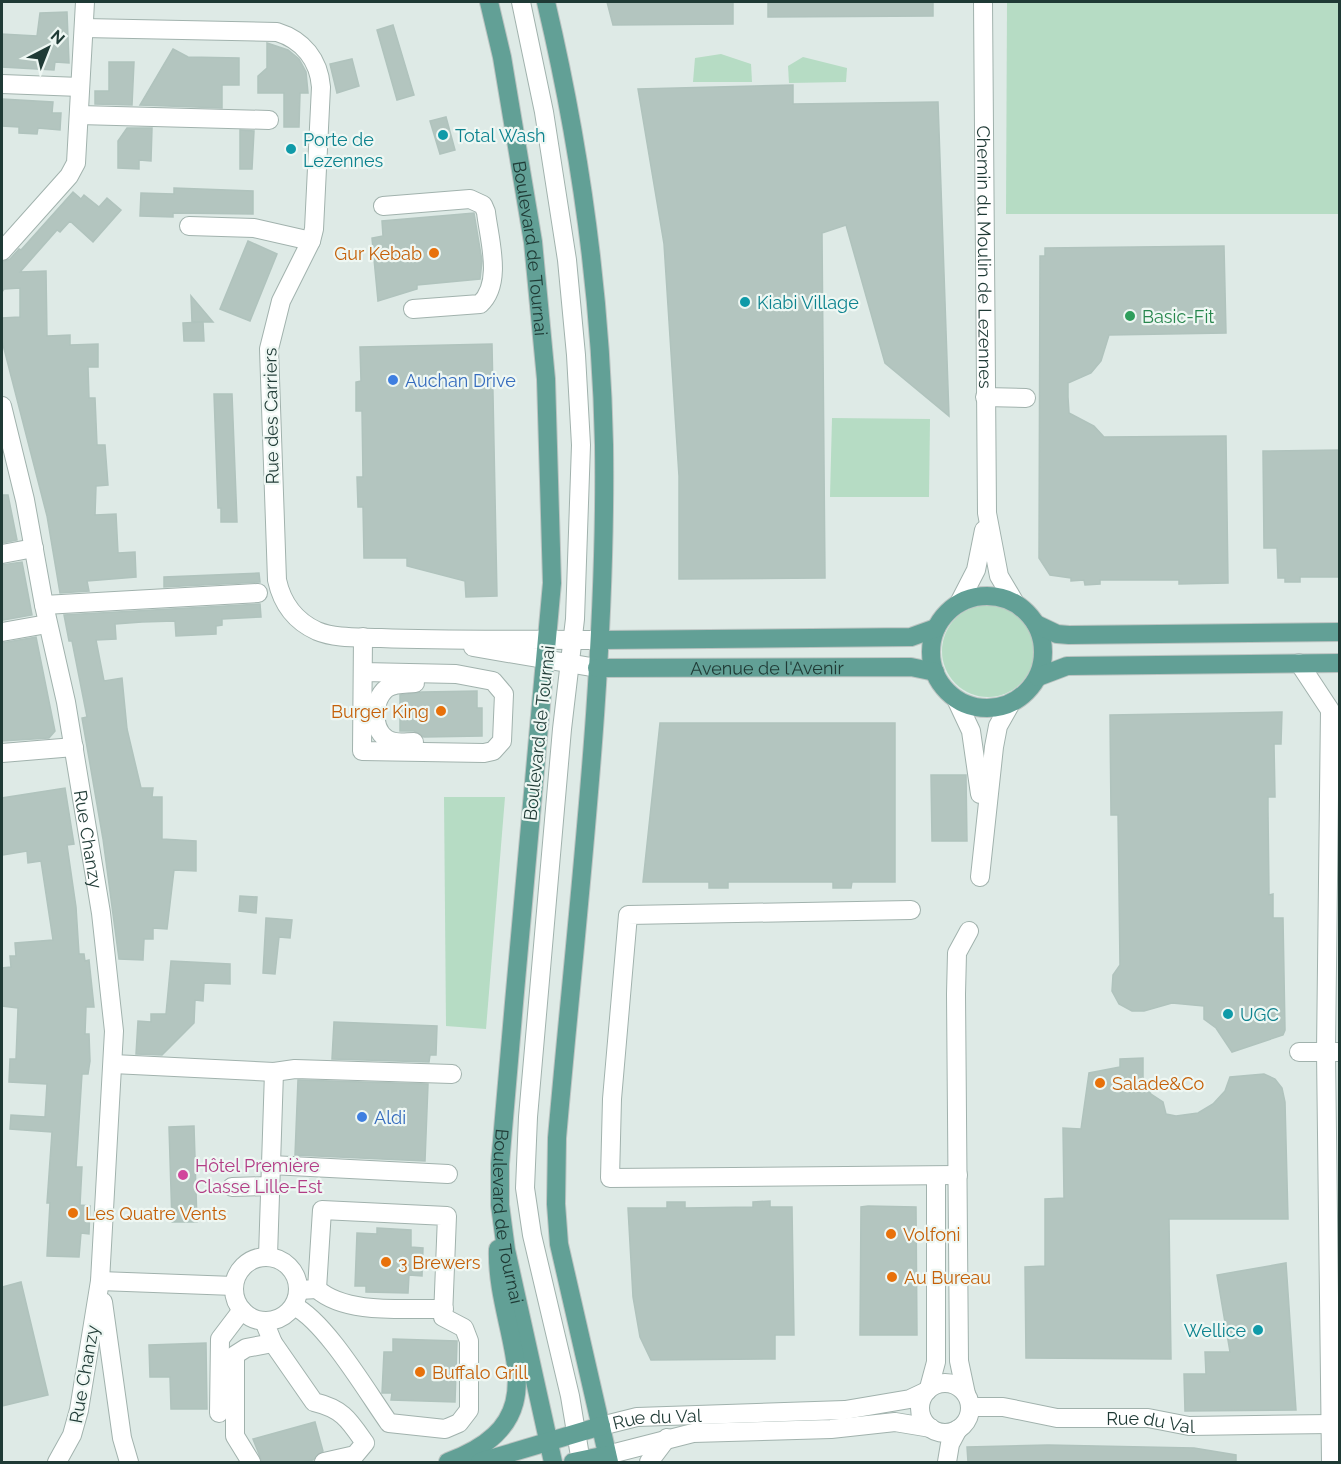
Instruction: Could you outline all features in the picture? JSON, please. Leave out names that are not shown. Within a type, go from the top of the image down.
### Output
[{"type":"main road","name":"Boulevard de Tournai","points":[[489,2],[502,57],[526,188],[539,292],[551,496],[552,583],[513,1014],[500,1170],[500,1205],[506,1250],[553,1462]]},
{"type":"main road","points":[[546,2],[580,173],[599,343],[604,499],[600,640],[556,1180],[562,1259],[608,1459],[578,1462]]},
{"type":"main road","points":[[1036,624],[1044,650],[1038,677],[1029,691],[1011,703],[986,708],[956,699],[943,687],[935,672],[931,650],[936,628],[946,614],[959,603],[987,596],[1015,603],[1036,624],[1053,632],[1069,635],[1340,633]]},
{"type":"main road","name":"Avenue de l'Avenir","points":[[600,640],[911,637],[936,628]]},
{"type":"main road","points":[[1038,677],[1067,666],[1340,663]]},
{"type":"main road","name":"Avenue de l'Avenir","points":[[597,668],[911,667],[935,672]]},
{"type":"main road","points":[[448,1462],[477,1448],[497,1431],[511,1413],[519,1391],[518,1368],[499,1278],[500,1205]]},
{"type":"main road","points":[[480,1462],[601,1426]]},
{"type":"street","points":[[2,251],[73,170],[77,155],[85,2]]},
{"type":"street","points":[[521,2],[550,146],[567,260],[576,355],[581,456],[573,640],[528,1117],[525,1188],[532,1236],[577,1432],[578,1462]]},
{"type":"street","name":"Chemin du Moulin de Lezennes","points":[[983,2],[987,513],[999,576],[1015,603]]},
{"type":"street","name":"Rue des Carriers","points":[[84,28],[269,32],[286,35],[303,46],[315,61],[321,87],[316,217],[311,241],[281,301],[269,349],[277,580],[289,609],[308,627],[330,635],[439,640],[600,640]]},
{"type":"street","points":[[2,84],[80,87]]},
{"type":"street","points":[[79,115],[269,120]]},
{"type":"street","points":[[383,206],[470,199],[483,205],[486,212],[493,283],[488,297],[480,304],[413,309]]},
{"type":"street","points":[[189,226],[254,228],[311,241]]},
{"type":"street","points":[[985,397],[1026,398]]},
{"type":"street","name":"Rue Chanzy","points":[[2,406],[34,548],[74,747],[101,913],[113,1019],[113,1064],[100,1281],[78,1417],[72,1436],[57,1462]]},
{"type":"street","name":"Chemin du Moulin de Lezennes","points":[[959,603],[976,570],[987,513]]},
{"type":"street","points":[[2,554],[34,548]]},
{"type":"street","points":[[44,605],[258,593]]},
{"type":"street","points":[[2,632],[48,624]]},
{"type":"street","points":[[363,637],[362,751],[486,753],[499,747],[502,741],[504,694],[493,681],[467,676],[363,672]]},
{"type":"street","name":"Rue des Carriers","points":[[439,640],[597,668]]},
{"type":"street","points":[[1299,663],[1335,704],[1331,1462]]},
{"type":"street","points":[[467,676],[436,683],[394,685],[380,695],[376,716],[383,736],[393,742],[445,742],[467,753]]},
{"type":"street","points":[[956,699],[971,731],[984,828]]},
{"type":"street","points":[[980,877],[996,734],[1003,715],[1011,703]]},
{"type":"street","points":[[2,753],[74,747]]},
{"type":"street","points":[[911,910],[628,915],[612,1099],[610,1178],[958,1175]]},
{"type":"street","points":[[947,1462],[950,1444],[958,1429],[968,1418],[968,1400],[959,1361],[957,953],[969,931]]},
{"type":"street","points":[[1299,1052],[1333,1052]]},
{"type":"street","points":[[113,1064],[274,1072],[296,1069],[452,1074]]},
{"type":"street","points":[[268,1256],[274,1072]]},
{"type":"street","points":[[271,1165],[448,1174]]},
{"type":"street","points":[[936,1176],[936,1362],[928,1389],[921,1400],[921,1414],[931,1428],[944,1432],[958,1429]]},
{"type":"street","points":[[232,1187],[270,1186]]},
{"type":"street","points":[[268,1256],[258,1257],[241,1268],[234,1286],[237,1303],[242,1310],[256,1320],[264,1321],[281,1318],[303,1295],[322,1210],[447,1216],[443,1317],[464,1329],[469,1341],[469,1410],[459,1423],[445,1429],[389,1423],[308,1313],[303,1295],[298,1281],[290,1267],[276,1257],[268,1256]]},
{"type":"street","points":[[100,1281],[234,1286]]},
{"type":"street","name":"Rue Chanzy","points":[[100,1281],[120,1427],[129,1462]]},
{"type":"street","points":[[303,1295],[350,1306],[444,1309]]},
{"type":"street","points":[[219,1413],[220,1339],[242,1310]]},
{"type":"street","points":[[264,1321],[273,1343],[314,1402],[327,1405],[345,1415],[365,1443],[356,1455],[324,1462]]},
{"type":"street","points":[[251,1462],[235,1436],[235,1355],[246,1348],[273,1343]]},
{"type":"street","points":[[928,1389],[938,1383],[949,1383],[958,1386],[968,1400]]},
{"type":"street","name":"Rue du Val","points":[[601,1426],[637,1417],[845,1410],[910,1399],[928,1389]]},
{"type":"street","name":"Rue du Val","points":[[968,1400],[1057,1418],[1148,1418],[1189,1426],[1331,1424]]},
{"type":"street","name":"Rue du Val","points":[[608,1459],[667,1438],[693,1433],[831,1429],[895,1422],[931,1428]]},
{"type":"street","points":[[649,1462],[667,1438]]},
{"type":"green space","points":[[1007,2],[1339,2],[1339,214],[1006,214]]},
{"type":"green space","points":[[721,54],[751,64],[752,82],[693,82],[695,58]]},
{"type":"green space","points":[[803,57],[847,68],[846,82],[789,83],[788,66]]},
{"type":"green space","points":[[832,418],[930,419],[929,497],[830,497]]},
{"type":"green space","points":[[988,605],[1014,613],[1026,625],[1034,651],[1026,677],[1014,689],[988,697],[962,689],[950,677],[942,651],[950,625],[962,613]]},
{"type":"green space","points":[[444,797],[505,797],[486,1029],[446,1026]]},
{"type":"building","points":[[607,2],[733,2],[733,24],[613,25]]},
{"type":"building","points":[[768,2],[933,2],[933,16],[768,17]]},
{"type":"building","points":[[67,12],[69,63],[55,62],[54,70],[2,67],[2,34],[37,36],[40,13]]},
{"type":"building","points":[[393,25],[414,95],[397,100],[377,30]]},
{"type":"building","points":[[267,43],[288,50],[299,59],[306,72],[308,93],[300,93],[299,127],[284,127],[284,93],[258,93],[258,76],[267,68]]},
{"type":"building","points":[[173,49],[188,57],[239,58],[239,85],[222,85],[222,108],[140,105]]},
{"type":"building","points":[[352,59],[359,86],[337,93],[330,64]]},
{"type":"building","points":[[109,62],[134,62],[132,105],[95,104],[95,91],[109,91]]},
{"type":"building","name":"Kiabi Village","points":[[793,85],[793,104],[938,102],[949,416],[885,363],[846,225],[822,233],[825,578],[679,579],[679,476],[664,244],[638,89]]},
{"type":"building","points":[[2,99],[53,102],[52,113],[61,113],[60,130],[38,128],[37,134],[19,133],[19,127],[2,126]]},
{"type":"building","name":"Total Wash","points":[[446,117],[455,150],[440,154],[430,121]]},
{"type":"building","points":[[127,128],[152,128],[151,161],[139,160],[139,169],[118,168],[118,141]]},
{"type":"building","points":[[240,130],[254,131],[252,169],[240,169]]},
{"type":"building","points":[[174,188],[253,191],[253,214],[173,213],[173,217],[140,216],[141,193],[174,194]]},
{"type":"building","points":[[73,192],[81,199],[84,195],[99,207],[107,198],[121,210],[93,242],[70,221],[60,232],[57,230],[20,272],[46,271],[47,336],[70,335],[70,345],[98,344],[98,367],[88,367],[89,398],[95,398],[97,445],[105,445],[108,485],[96,486],[95,515],[116,514],[118,553],[135,552],[136,577],[87,581],[89,591],[60,593],[47,516],[2,341],[2,318],[20,317],[20,288],[4,289],[2,292],[2,262],[10,259],[19,249],[21,250]]},
{"type":"building","name":"Gur Kebab","points":[[474,213],[482,261],[480,279],[417,285],[417,289],[378,301],[372,238],[383,236],[382,221]]},
{"type":"building","points":[[248,241],[277,254],[250,321],[220,309]]},
{"type":"building","points":[[1224,246],[1226,333],[1109,335],[1101,361],[1091,373],[1068,383],[1068,397],[1069,413],[1094,426],[1104,437],[1226,436],[1228,583],[1179,584],[1179,580],[1100,580],[1100,584],[1085,585],[1084,580],[1071,581],[1071,578],[1050,575],[1039,558],[1040,256],[1045,256],[1045,248]]},
{"type":"building","points":[[191,296],[213,322],[192,322]]},
{"type":"building","points":[[203,322],[204,341],[184,341],[183,323]]},
{"type":"building","points":[[492,344],[497,596],[466,597],[465,581],[407,566],[407,558],[364,558],[363,507],[358,507],[357,477],[363,477],[362,411],[356,411],[356,382],[361,381],[360,347]]},
{"type":"building","points":[[214,394],[232,394],[237,522],[221,522],[221,508],[218,508]]},
{"type":"building","points":[[1340,450],[1340,577],[1300,577],[1300,582],[1285,582],[1285,578],[1278,578],[1277,548],[1264,548],[1263,451]]},
{"type":"building","points":[[2,495],[8,495],[17,540],[2,543]]},
{"type":"building","points":[[22,562],[32,615],[3,620],[2,565]]},
{"type":"building","points":[[259,573],[260,582],[164,587],[164,577]]},
{"type":"building","points":[[260,604],[261,617],[222,619],[222,625],[216,626],[216,634],[176,636],[175,621],[142,622],[115,624],[116,639],[96,640],[104,681],[122,678],[127,729],[141,788],[153,788],[152,797],[162,797],[162,839],[196,841],[196,871],[174,870],[167,929],[153,928],[153,939],[144,939],[143,960],[119,959],[103,839],[82,718],[87,717],[72,641],[69,641],[64,615]]},
{"type":"building","points":[[36,637],[55,731],[49,738],[2,741],[2,643]]},
{"type":"building","name":"Burger King","points":[[477,691],[477,708],[482,708],[482,736],[424,737],[414,731],[400,731],[400,695],[422,692]]},
{"type":"building","points":[[1282,712],[1281,744],[1274,744],[1275,797],[1268,797],[1268,811],[1269,895],[1273,894],[1273,918],[1283,918],[1285,1030],[1283,1035],[1232,1052],[1216,1028],[1204,1019],[1204,1006],[1172,1003],[1144,1011],[1132,1011],[1119,1004],[1112,991],[1113,975],[1120,965],[1118,815],[1111,815],[1110,715]]},
{"type":"building","points":[[660,723],[895,723],[895,882],[852,882],[851,888],[833,888],[833,882],[728,882],[728,888],[709,888],[709,882],[643,882]]},
{"type":"building","points":[[931,775],[966,775],[967,841],[932,841]]},
{"type":"building","points":[[65,788],[74,844],[67,845],[76,907],[79,954],[84,954],[85,961],[89,960],[94,1007],[86,1007],[85,1034],[89,1034],[90,1061],[88,1074],[82,1074],[76,1167],[82,1167],[80,1205],[90,1206],[89,1234],[81,1233],[79,1257],[47,1256],[50,1203],[47,1203],[52,1132],[10,1129],[11,1115],[45,1117],[47,1084],[9,1082],[10,1059],[16,1059],[18,1008],[2,1006],[2,968],[11,967],[10,956],[16,956],[15,943],[53,940],[41,861],[28,863],[27,851],[2,855],[2,798]]},
{"type":"building","points":[[240,896],[257,897],[256,913],[239,911]]},
{"type":"building","points":[[266,918],[292,920],[290,938],[279,937],[275,974],[263,973]]},
{"type":"building","points":[[171,961],[230,964],[230,984],[204,983],[203,1001],[195,1000],[194,1023],[162,1055],[136,1054],[138,1021],[151,1022],[151,1014],[166,1014]]},
{"type":"building","points":[[334,1022],[437,1026],[436,1055],[430,1055],[429,1062],[332,1059]]},
{"type":"building","points":[[1143,1058],[1143,1084],[1151,1094],[1163,1102],[1166,1114],[1176,1116],[1198,1113],[1213,1104],[1225,1091],[1230,1077],[1264,1074],[1275,1079],[1282,1088],[1285,1102],[1288,1219],[1169,1219],[1171,1359],[1026,1358],[1025,1267],[1045,1266],[1045,1199],[1064,1198],[1063,1128],[1081,1129],[1089,1073],[1120,1067],[1120,1059]]},
{"type":"building","name":"Aldi","points":[[298,1080],[428,1084],[425,1161],[295,1155]]},
{"type":"building","name":"Hôtel Première Classe Lille-Est","points":[[194,1126],[197,1222],[172,1222],[169,1127]]},
{"type":"building","points":[[770,1201],[770,1207],[792,1207],[794,1335],[775,1335],[775,1359],[651,1360],[640,1337],[633,1297],[628,1208],[667,1208],[667,1202],[685,1202],[685,1208],[753,1207],[753,1202]]},
{"type":"building","points":[[861,1207],[916,1207],[917,1335],[860,1335]]},
{"type":"building","name":"3 Brewers","points":[[377,1228],[411,1230],[411,1247],[423,1248],[422,1276],[409,1275],[408,1293],[366,1292],[366,1286],[355,1286],[357,1233],[377,1234]]},
{"type":"building","name":"Wellice","points":[[1286,1263],[1296,1410],[1185,1411],[1184,1374],[1206,1374],[1205,1352],[1230,1352],[1217,1275]]},
{"type":"building","points":[[21,1282],[48,1395],[2,1406],[2,1287]]},
{"type":"building","name":"Buffalo Grill","points":[[393,1339],[457,1341],[455,1402],[391,1400],[392,1393],[382,1393],[384,1352],[393,1352]]},
{"type":"building","points":[[206,1343],[207,1409],[171,1409],[170,1377],[150,1377],[149,1345]]},
{"type":"building","points":[[315,1422],[323,1451],[313,1460],[262,1462],[253,1439]]},
{"type":"building","points":[[1048,1445],[1194,1448],[1236,1455],[1236,1462],[968,1462],[967,1447]]},
{"type":"place","name":"Total Wash","points":[[443,135]]},
{"type":"place","name":"Porte de Lezennes","points":[[291,149]]},
{"type":"place","name":"Gur Kebab","points":[[434,253]]},
{"type":"place","name":"Kiabi Village","points":[[745,302]]},
{"type":"place","name":"Basic-Fit","points":[[1130,316]]},
{"type":"place","name":"Auchan Drive","points":[[393,380]]},
{"type":"place","name":"Burger King","points":[[441,711]]},
{"type":"place","name":"UGC","points":[[1228,1014]]},
{"type":"place","name":"Salade&Co","points":[[1100,1083]]},
{"type":"place","name":"Aldi","points":[[362,1117]]},
{"type":"place","name":"Hôtel Première Classe Lille-Est","points":[[183,1175]]},
{"type":"place","name":"Les Quatre Vents","points":[[73,1213]]},
{"type":"place","name":"Volfoni","points":[[891,1234]]},
{"type":"place","name":"3 Brewers","points":[[386,1262]]},
{"type":"place","name":"Au Bureau","points":[[892,1277]]},
{"type":"place","name":"Wellice","points":[[1258,1330]]},
{"type":"place","name":"Buffalo Grill","points":[[420,1372]]}]
